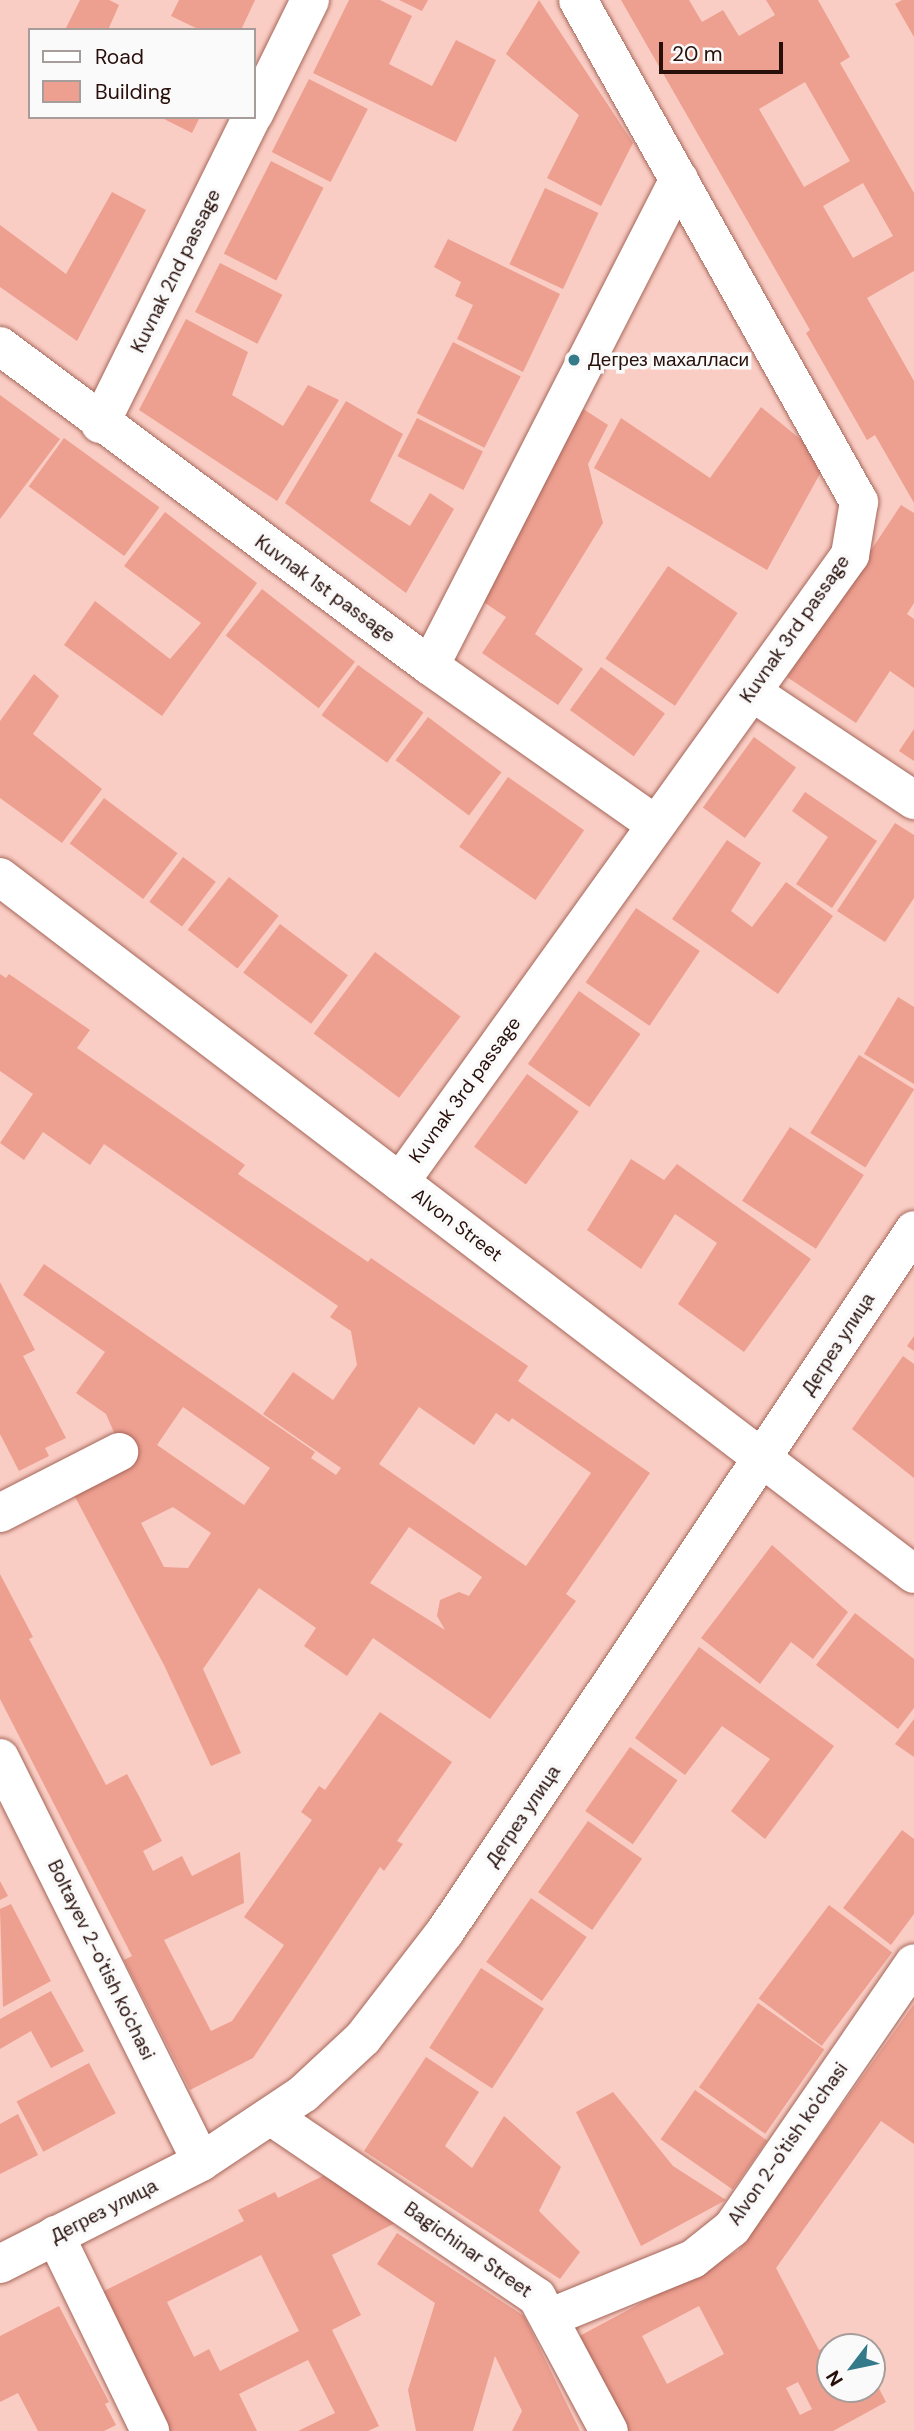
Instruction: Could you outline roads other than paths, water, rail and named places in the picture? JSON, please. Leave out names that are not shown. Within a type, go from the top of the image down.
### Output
[{"type":"street","name":"Kuvnak 2nd passage","points":[[256,110],[310,0]]},
{"type":"street","name":"Kuvnak 3rd passage","points":[[400,1181],[850,555],[859,502],[578,0]]},
{"type":"street","name":"Kuvnak 2nd passage","points":[[100,424],[252,119]]},
{"type":"street","points":[[430,666],[679,179]]},
{"type":"street","name":"Kuvnak 1st passage","points":[[0,346],[100,424],[430,666],[656,825]]},
{"type":"street","points":[[752,692],[914,800]]},
{"type":"street","name":"Alvon Street","points":[[0,877],[914,1574]]},
{"type":"street","name":"Дегрез улица","points":[[0,2264],[201,2162],[272,2118],[334,2068],[394,2002],[763,1458],[914,1230]]},
{"type":"street","points":[[0,1513],[119,1452]]},
{"type":"street","name":"Boltayev 2-o'tish ko'chasi","points":[[0,1758],[201,2162]]},
{"type":"street","name":"Alvon 2-o'tish ko'chasi","points":[[551,2317],[693,2259],[732,2228],[914,1963]]},
{"type":"street","name":"Bаgichinar Street","points":[[272,2118],[513,2278],[537,2297],[551,2317],[609,2431]]},
{"type":"street","points":[[55,2235],[150,2431]]},
{"type":"place","name":"Дегрез махалласи","points":[[574,360]]}]
